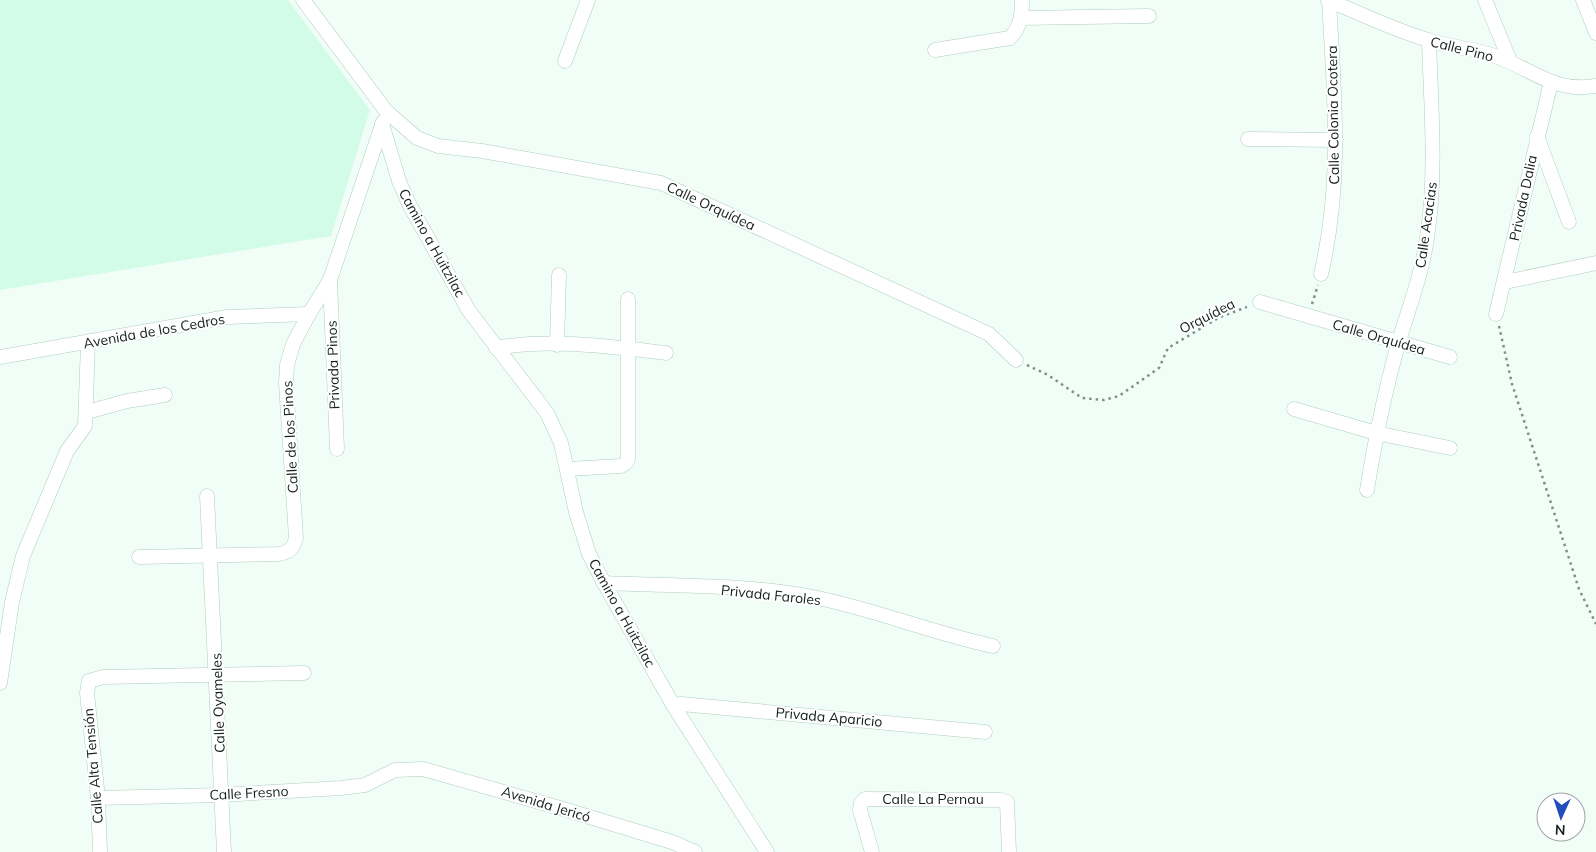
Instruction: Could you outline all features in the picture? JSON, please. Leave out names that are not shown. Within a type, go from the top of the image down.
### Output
[{"type":"street","points":[[303,0],[384,118]]},
{"type":"street","points":[[565,61],[588,0]]},
{"type":"street","points":[[935,50],[1010,38],[1020,24],[1022,0]]},
{"type":"street","name":"Calle Pino","points":[[1329,0],[1429,41],[1479,51],[1510,61],[1551,82],[1573,88],[1596,86]]},
{"type":"street","name":"Calle Colonia Ocotera","points":[[1321,274],[1328,246],[1335,185],[1336,140],[1329,0]]},
{"type":"street","points":[[1485,0],[1510,61]]},
{"type":"street","points":[[1583,0],[1596,33]]},
{"type":"street","points":[[1020,24],[1149,16]]},
{"type":"street","name":"Calle Acacias","points":[[1367,490],[1376,433],[1399,342],[1418,280],[1427,238],[1433,175],[1429,41]]},
{"type":"street","name":"Privada Dalia","points":[[1496,314],[1551,82]]},
{"type":"street","name":"Calle de los Pinos","points":[[211,555],[278,554],[289,552],[294,547],[296,538],[286,374],[294,344],[308,314],[330,280],[373,146],[384,118]]},
{"type":"street","name":"Camino a Huitzilac","points":[[384,118],[399,182],[410,206],[469,310],[547,413],[561,443],[576,512],[589,554],[604,583],[673,705],[766,852]]},
{"type":"street","name":"Calle Orquídea","points":[[384,118],[417,138],[438,146],[482,150],[660,182],[989,334],[1016,360]]},
{"type":"street","points":[[1537,136],[1569,222]]},
{"type":"street","points":[[1248,139],[1336,140]]},
{"type":"street","points":[[1505,282],[1596,263]]},
{"type":"street","points":[[557,345],[559,275]]},
{"type":"street","name":"Privada Pinos","points":[[330,280],[337,449]]},
{"type":"street","points":[[568,469],[621,466],[626,463],[628,299]]},
{"type":"street","name":"Calle Orquídea","points":[[1260,302],[1450,357]]},
{"type":"street","name":"Avenida de los Cedros","points":[[0,357],[88,343],[226,317],[308,314]]},
{"type":"street","points":[[0,683],[12,602],[23,556],[67,451],[85,426],[88,343]]},
{"type":"street","points":[[496,348],[516,344],[557,345],[628,348],[666,353]]},
{"type":"street","points":[[87,412],[128,401],[164,395]]},
{"type":"street","points":[[1294,409],[1376,433],[1450,448]]},
{"type":"street","name":"Calle Oyameles","points":[[207,496],[224,852]]},
{"type":"street","points":[[139,557],[211,555]]},
{"type":"street","name":"Privada Faroles","points":[[604,583],[755,591],[812,597],[950,637],[993,646]]},
{"type":"street","points":[[217,674],[304,673]]},
{"type":"street","name":"Calle Alta Tensión","points":[[100,852],[98,798],[87,693],[89,681],[103,677],[217,674]]},
{"type":"street","name":"Privada Aparicio","points":[[673,705],[681,704],[985,732]]},
{"type":"street","name":"Avenida Jericó","points":[[396,770],[423,769],[436,772],[672,842],[694,852]]},
{"type":"street","name":"Calle Fresno","points":[[98,798],[221,795],[365,785],[396,770]]},
{"type":"street","name":"Calle La Pernau","points":[[872,852],[860,810],[861,803],[865,799],[1001,800],[1007,802],[1009,852]]},
{"type":"street","points":[[754,833],[754,852]]},
{"type":"path","points":[[1307,317],[1321,274]]},
{"type":"path","name":"Orquídea","points":[[1016,360],[1048,375],[1082,398],[1104,400],[1119,396],[1159,368],[1168,348],[1196,329],[1220,316],[1260,302]]},
{"type":"path","points":[[1496,314],[1512,384],[1579,589],[1596,624]]},
{"type":"shaded area","points":[[0,0],[288,0],[370,110],[331,236],[0,290]]}]
